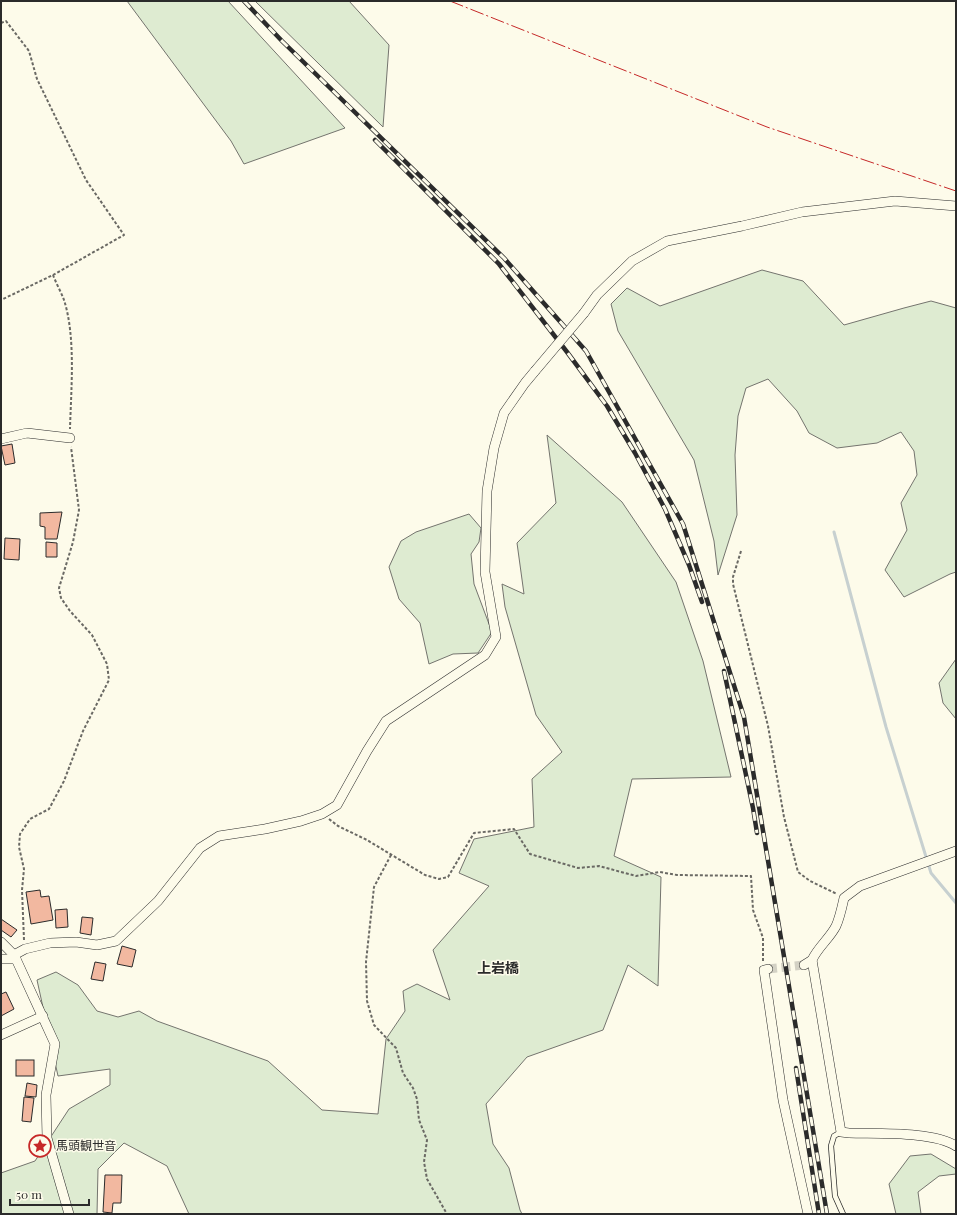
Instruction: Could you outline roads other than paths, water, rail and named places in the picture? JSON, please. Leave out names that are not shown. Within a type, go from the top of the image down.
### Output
[{"type":"street","points":[[1,959],[15,957],[24,949],[50,943],[76,942],[97,945],[116,941],[158,901],[200,848],[219,836],[265,829],[301,821],[322,814],[337,805],[366,751],[386,721],[485,655],[496,637],[485,572],[487,492],[494,448],[504,413],[525,383],[584,313],[597,295],[632,261],[667,241],[802,212],[895,201],[956,206]]},
{"type":"street","points":[[1,439],[27,433],[70,438]]},
{"type":"street","points":[[956,851],[860,886],[844,898],[836,926],[808,962],[841,1132],[849,1134],[923,1136],[942,1140],[956,1146]]},
{"type":"street","points":[[1,942],[15,957],[55,1044],[46,1095],[47,1138],[69,1214]]},
{"type":"street","points":[[766,969],[783,1100],[808,1214]]},
{"type":"street","points":[[1,1035],[43,1016]]},
{"type":"lane","points":[[841,1132],[834,1136],[831,1146],[835,1196],[843,1214]]},
{"type":"waterway","points":[[834,532],[886,727],[931,873],[956,903]]},
{"type":"tunnel","points":[[768,969],[804,965]]},
{"type":"railway","points":[[244,1],[282,41],[504,258],[586,351],[683,524],[744,717],[827,1214]]},
{"type":"railway","points":[[375,140],[499,264],[607,406],[635,453],[665,509],[689,565],[702,602]]},
{"type":"railway","points":[[724,671],[757,833]]},
{"type":"railway","points":[[796,1068],[819,1214]]},
{"type":"place","name":"馬頭観世音","points":[[40,1146]]},
{"type":"district","name":"上岩橋","points":[[498,968]]}]
